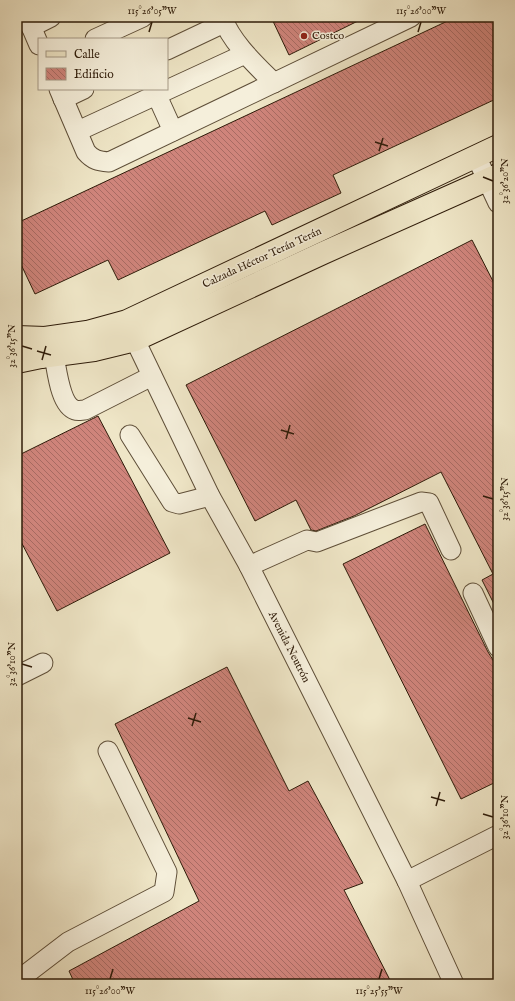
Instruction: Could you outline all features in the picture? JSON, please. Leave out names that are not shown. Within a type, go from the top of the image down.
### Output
[{"type":"main road","name":"Calzada Héctor Terán Terán","points":[[17,356],[47,356],[94,350],[498,146]]},
{"type":"main road","name":"Calzada Héctor Terán Terán","points":[[17,337],[45,338],[88,332],[131,331],[323,253],[492,178]]},
{"type":"main road","points":[[17,362],[47,356]]},
{"type":"lane","points":[[38,43],[29,22],[51,17]]},
{"type":"lane","points":[[98,38],[126,27],[143,17]]},
{"type":"lane","points":[[79,90],[61,94],[86,152],[91,158],[98,162],[108,162],[411,17]]},
{"type":"lane","points":[[168,49],[223,20],[245,54],[274,83]]},
{"type":"lane","points":[[168,87],[245,54]]},
{"type":"lane","points":[[78,131],[156,92],[173,131]]},
{"type":"lane","points":[[476,156],[492,178],[498,203]]},
{"type":"lane","name":"Avenida Neutrón","points":[[131,331],[210,496],[249,566],[407,881],[454,984]]},
{"type":"lane","points":[[47,356],[64,399],[70,407],[76,411],[85,410],[152,376]]},
{"type":"lane","points":[[130,435],[172,502],[179,504],[210,496]]},
{"type":"lane","points":[[249,566],[307,540],[317,542],[421,502],[430,503],[451,550]]},
{"type":"lane","points":[[473,593],[498,648]]},
{"type":"lane","points":[[17,676],[43,663]]},
{"type":"lane","points":[[17,981],[68,942],[164,892],[167,872],[108,751]]},
{"type":"lane","points":[[407,881],[498,835]]},
{"type":"building","name":"Costco","points":[[271,17],[366,17],[289,55]]},
{"type":"building","points":[[456,17],[498,17],[498,98],[333,175],[341,193],[272,225],[265,211],[118,280],[108,260],[35,294],[17,256],[17,223]]},
{"type":"building","points":[[472,240],[498,291],[498,612],[482,580],[493,574],[441,472],[354,516],[316,531],[311,530],[296,500],[255,521],[186,385]]},
{"type":"building","points":[[98,416],[170,553],[57,611],[17,534],[17,456]]},
{"type":"building","points":[[425,524],[488,652],[498,668],[498,781],[461,799],[343,564]]},
{"type":"building","points":[[227,667],[289,791],[308,781],[363,883],[344,890],[392,984],[75,984],[69,971],[199,901],[115,724]]},
{"type":"place","name":"Costco","points":[[304,36]]}]
